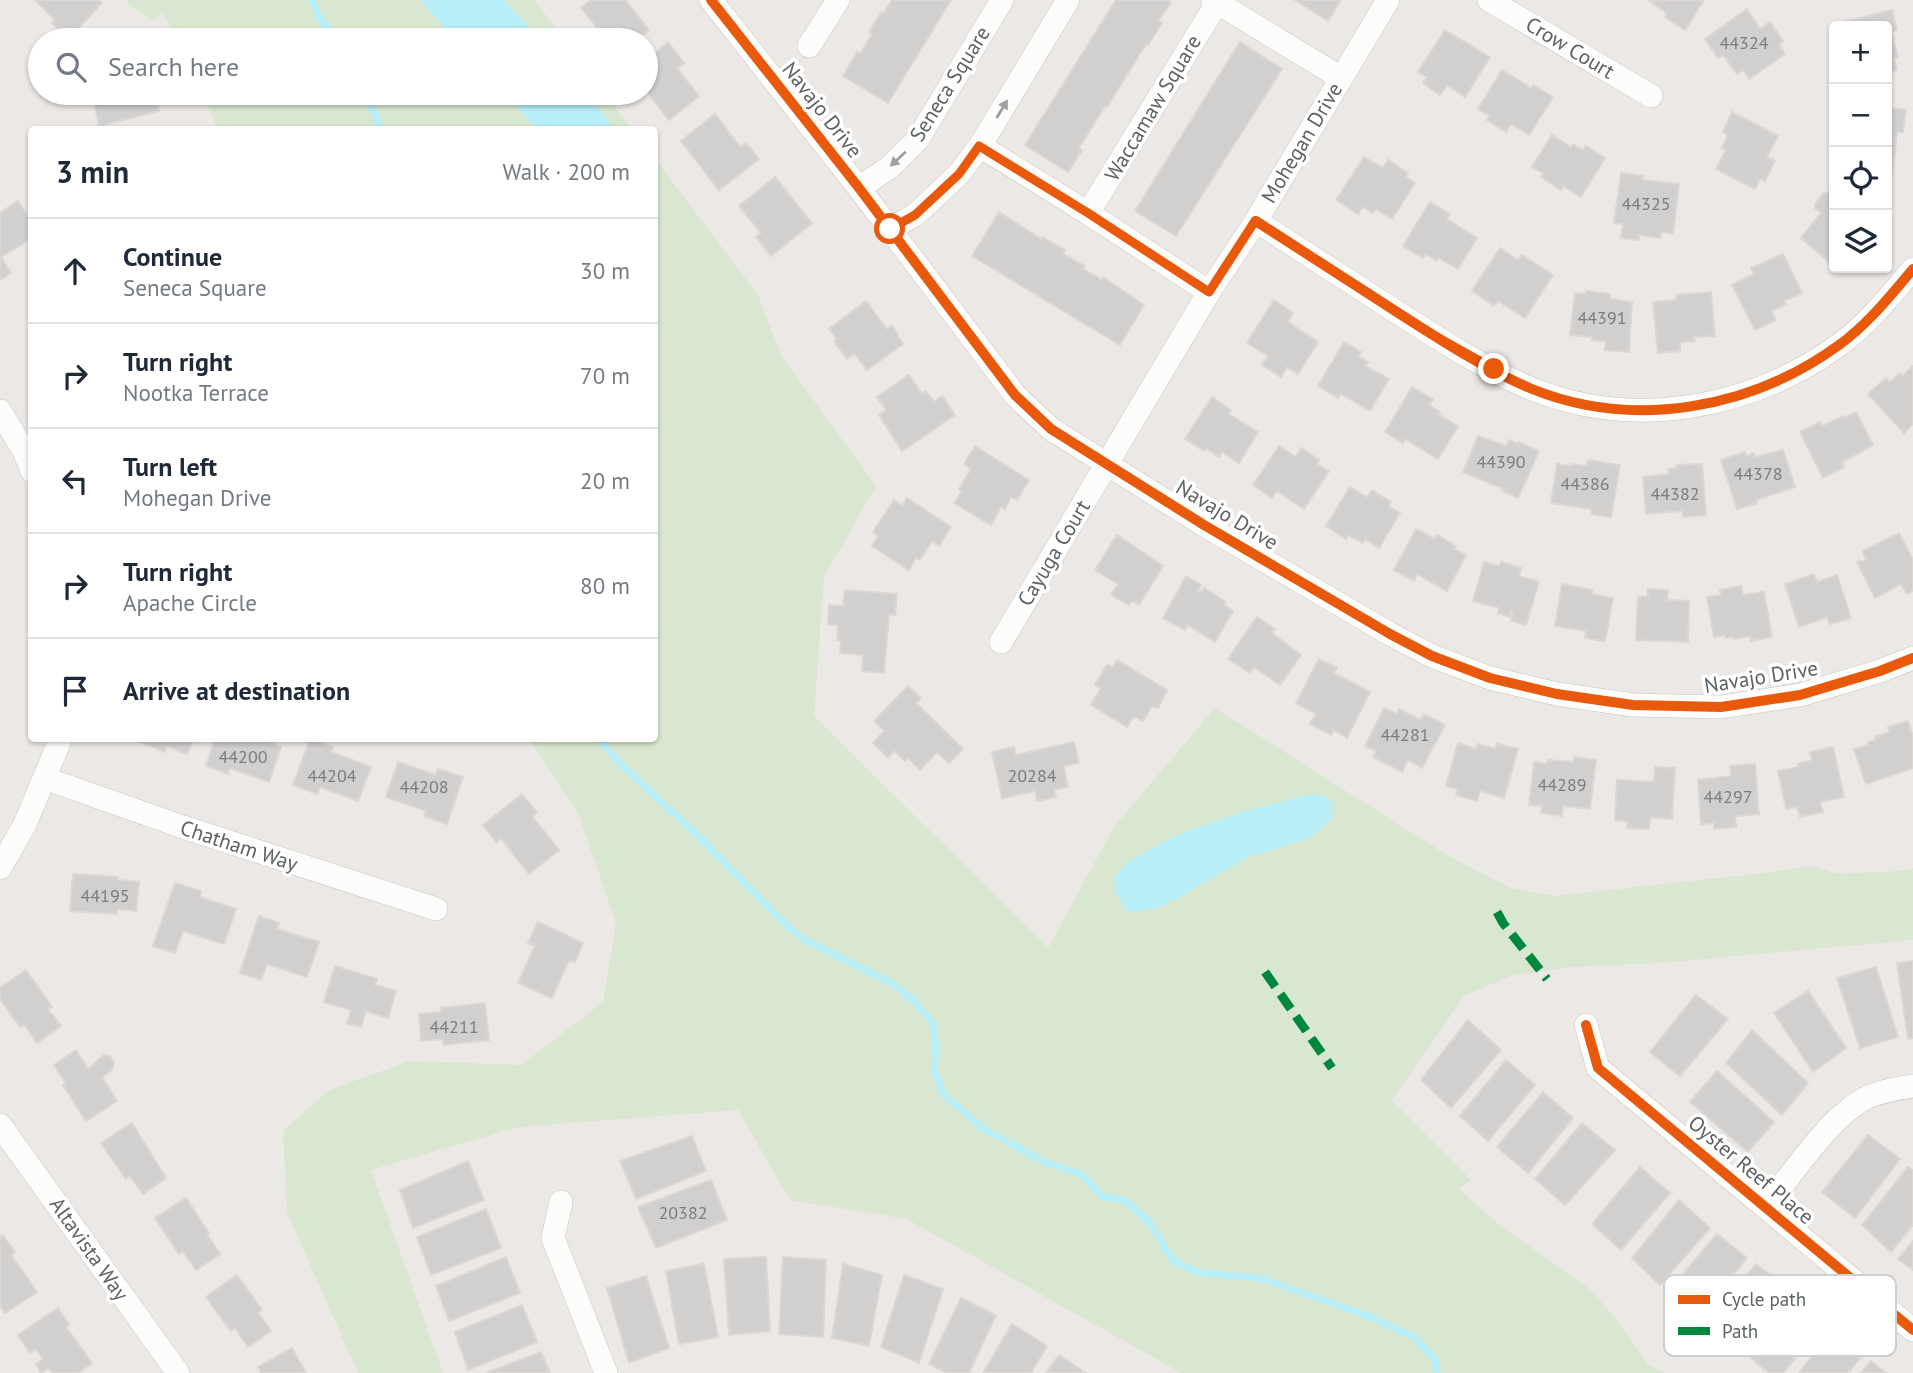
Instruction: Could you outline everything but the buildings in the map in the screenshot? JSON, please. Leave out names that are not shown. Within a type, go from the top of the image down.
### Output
[{"type":"street","name":"Navajo Drive","points":[[712,0],[1016,395],[1051,429],[1204,525],[1390,634],[1432,656],[1490,678],[1557,694],[1633,705],[1721,706],[1800,695],[1913,658]]},
{"type":"street","points":[[810,46],[838,0]]},
{"type":"street","name":"Seneca Square","points":[[859,188],[890,167],[918,139],[1002,0]]},
{"type":"street","points":[[890,229],[915,215],[959,174],[1068,0]]},
{"type":"street","name":"Mohegan Drive","points":[[1107,464],[1388,0]]},
{"type":"street","name":"Crow Court","points":[[1489,0],[1651,96]]},
{"type":"street","points":[[1215,1],[1341,78]]},
{"type":"street","name":"Waccamaw Square","points":[[1088,213],[1215,1]]},
{"type":"street","points":[[979,146],[1209,292]]},
{"type":"street","points":[[1255,221],[1435,336],[1503,374],[1532,388],[1580,404],[1630,411],[1689,408],[1745,394],[1796,372],[1840,345],[1879,310],[1913,269]]},
{"type":"street","points":[[0,411],[28,461]]},
{"type":"street","name":"Cayuga Court","points":[[1002,642],[1107,464]]},
{"type":"street","points":[[0,868],[25,824],[59,742]]},
{"type":"street","name":"Chatham Way","points":[[44,778],[183,827],[436,909]]},
{"type":"street","name":"Oyster Reef Place","points":[[1586,1026],[1598,1068],[1847,1275]]},
{"type":"street","points":[[1766,1207],[1835,1120],[1869,1097],[1913,1086]]},
{"type":"street","name":"Altavista Way","points":[[0,1125],[178,1373]]},
{"type":"street","points":[[562,1202],[553,1238],[606,1373]]},
{"type":"street","name":"Oyster Reef Place","points":[[1896,1316],[1913,1330]]},
{"type":"green space","points":[[127,0],[534,0],[556,28],[172,28],[163,12],[153,21],[129,5]]},
{"type":"green space","points":[[207,105],[613,105],[630,126],[216,126]]},
{"type":"green space","points":[[658,163],[758,295],[782,357],[876,486],[824,577],[814,716],[1048,948],[1114,827],[1215,708],[1447,855],[1510,888],[1554,896],[1811,866],[1838,874],[1913,868],[1913,940],[1660,963],[1571,967],[1511,976],[1464,996],[1392,1101],[1471,1180],[1459,1189],[1497,1223],[1588,1288],[1615,1317],[1648,1364],[1664,1373],[1181,1373],[907,1219],[790,1200],[738,1110],[518,1127],[371,1170],[443,1373],[358,1373],[287,1212],[283,1131],[329,1090],[410,1061],[521,1065],[603,1002],[616,923],[579,815],[531,742],[658,742]]},
{"type":"water","points":[[421,0],[504,0],[530,28],[444,28]]},
{"type":"water","points":[[515,105],[596,105],[613,126],[534,126]]},
{"type":"water","points":[[1310,794],[1324,796],[1333,802],[1332,818],[1311,838],[1249,857],[1155,909],[1127,912],[1115,892],[1114,878],[1128,862],[1174,836],[1251,809]]},
{"type":"waterway","points":[[312,0],[318,16],[328,28]]},
{"type":"waterway","points":[[369,105],[380,126]]},
{"type":"waterway","points":[[601,742],[620,764],[690,828],[801,938],[893,984],[914,1001],[933,1023],[936,1049],[934,1070],[944,1095],[985,1130],[1047,1163],[1081,1174],[1103,1197],[1124,1200],[1149,1222],[1173,1261],[1197,1272],[1264,1279],[1368,1316],[1414,1337],[1435,1359],[1437,1373]]},
{"type":"marked path","points":[[1497,912],[1547,979]]},
{"type":"marked path","points":[[1265,972],[1332,1068]]},
{"type":"cycle path","points":[[711,0],[859,188],[1015,395],[1051,429],[1204,525],[1390,634],[1432,656],[1490,678],[1557,694],[1633,705],[1721,707],[1800,695],[1913,658]]},
{"type":"cycle path","points":[[1256,221],[1499,374],[1571,402],[1611,408],[1651,410],[1691,406],[1730,398],[1768,385],[1805,367],[1850,337],[1913,269]]},
{"type":"cycle path","points":[[1586,1025],[1598,1068],[1847,1275]]},
{"type":"cycle path","points":[[1896,1316],[1913,1330]]},
{"type":"route","points":[[890,229],[915,215],[959,174],[979,146],[1209,292],[1255,221],[1435,336],[1494,369]]}]
